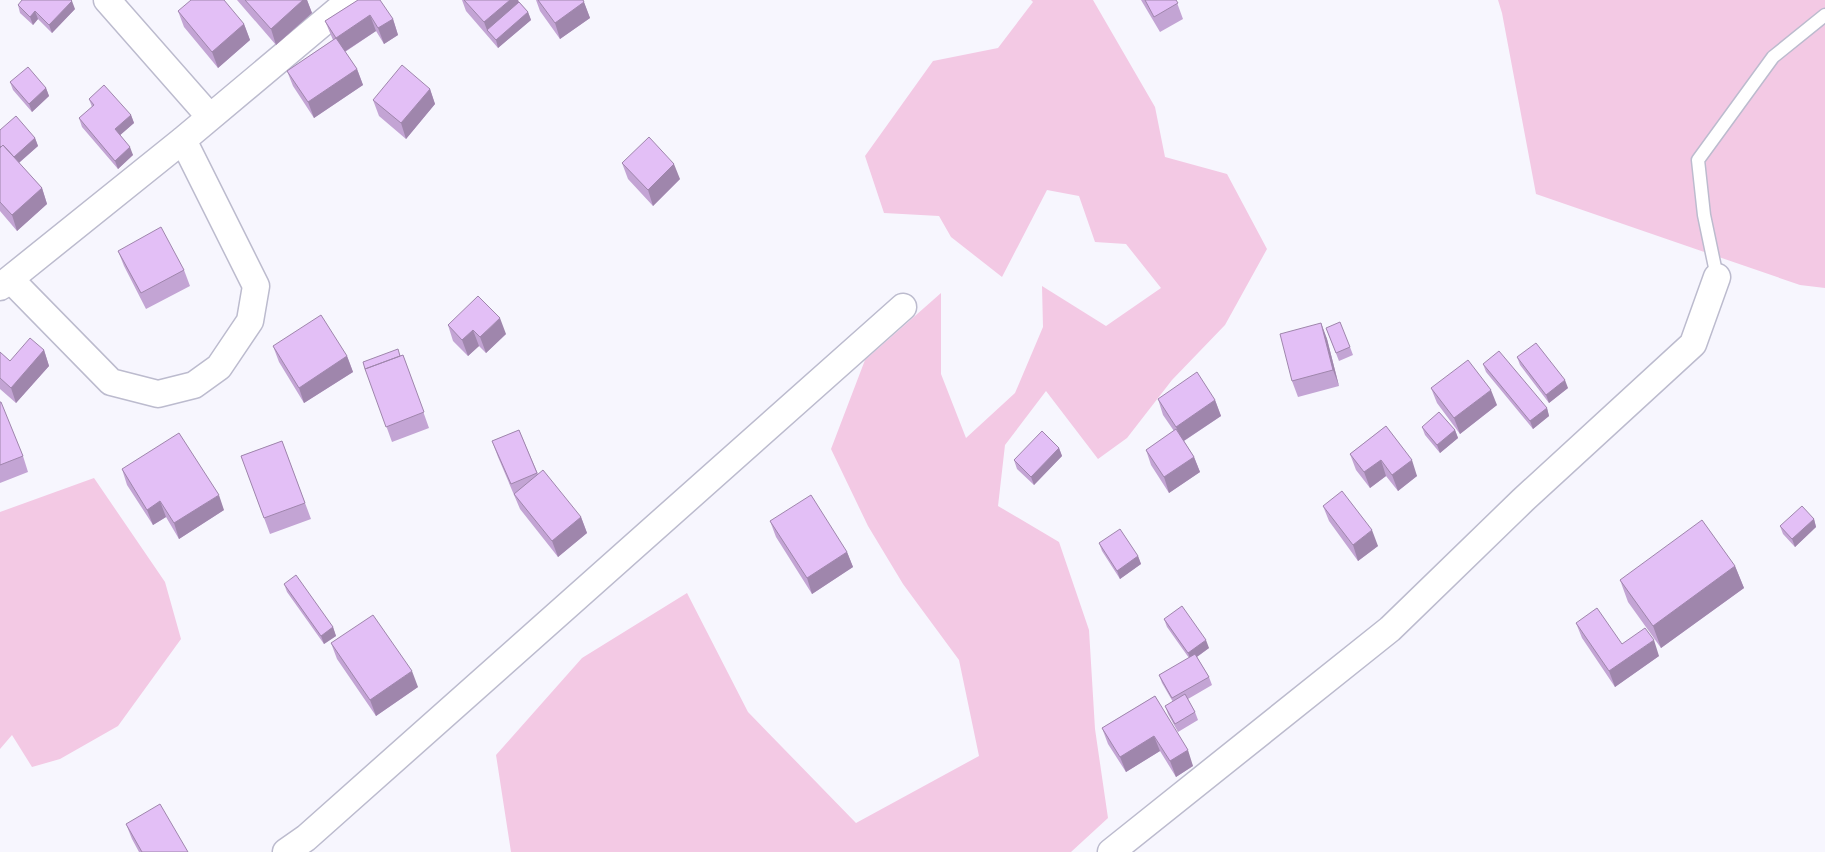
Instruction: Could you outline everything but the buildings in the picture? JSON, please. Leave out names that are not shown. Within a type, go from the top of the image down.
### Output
[{"type":"street","points":[[107,0],[210,117]]},
{"type":"street","points":[[183,140],[256,286],[250,321],[219,367],[194,385],[158,394],[111,382],[5,283],[183,140],[350,0]]},
{"type":"street","points":[[1111,852],[1390,629],[1523,500],[1693,344],[1717,278]]},
{"type":"street","points":[[286,852],[306,838],[903,307]]},
{"type":"lane","points":[[1717,278],[1704,216],[1698,160],[1773,57],[1825,15]]},
{"type":"shaded area","points":[[1031,0],[1093,0],[1155,107],[1165,157],[1227,174],[1267,249],[1225,325],[1172,380],[1127,438],[1098,459],[1046,391],[1005,445],[998,506],[1059,542],[1089,630],[1095,729],[1108,818],[1071,852],[511,852],[496,755],[582,658],[687,593],[748,712],[856,823],[979,756],[959,660],[903,584],[868,526],[831,449],[865,360],[941,293],[941,374],[966,438],[1015,393],[1043,327],[1042,286],[1106,326],[1161,288],[1126,244],[1095,242],[1079,196],[1047,190],[1002,277],[951,237],[939,216],[884,213],[865,156],[933,61],[998,48],[1033,2]]},
{"type":"shaded area","points":[[1498,0],[1825,0],[1825,288],[1800,285],[1536,194]]},
{"type":"shaded area","points":[[94,478],[165,582],[181,639],[118,726],[60,759],[32,767],[12,735],[0,749],[0,512]]}]
